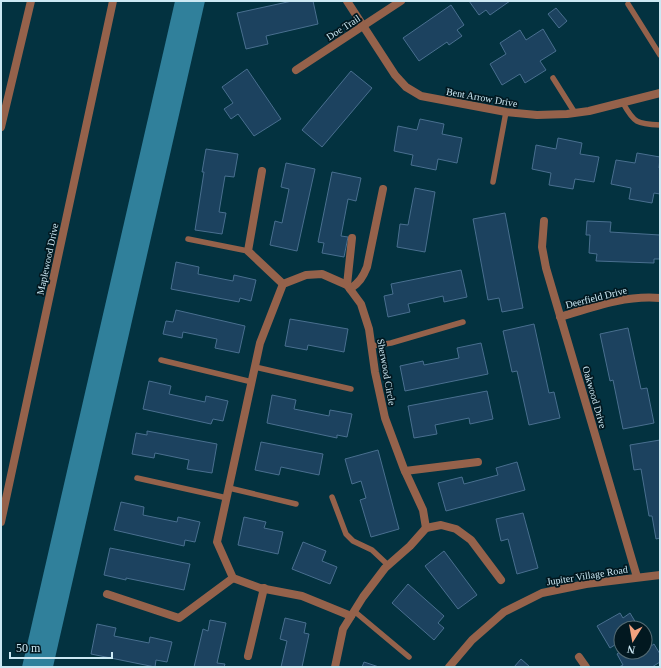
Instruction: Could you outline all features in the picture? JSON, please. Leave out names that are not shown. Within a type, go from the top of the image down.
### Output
[{"type":"street","points":[[1,127],[31,1]]},
{"type":"street","name":"Maplewood Drive","points":[[1,522],[113,1]]},
{"type":"street","name":"Bent Arrow Drive","points":[[346,1],[395,75],[406,87],[421,96],[506,112],[537,115],[576,113],[623,103],[660,92]]},
{"type":"street","name":"Doe Trail","points":[[296,70],[401,1]]},
{"type":"street","points":[[262,171],[248,251],[283,284]]},
{"type":"street","points":[[353,614],[302,596],[264,588],[233,578],[217,542],[260,343],[283,284],[306,275],[322,274],[349,287],[357,285],[363,278],[367,267],[383,188]]},
{"type":"street","name":"Oakwood Drive","points":[[544,222],[542,236],[544,257],[560,317],[637,578]]},
{"type":"street","points":[[349,287],[352,238]]},
{"type":"street","name":"Sherwood Circle","points":[[349,287],[361,304],[369,329],[375,372],[385,418],[405,471],[423,510],[426,528]]},
{"type":"street","name":"Deerfield Drive","points":[[560,317],[620,300],[652,297],[660,298]]},
{"type":"street","points":[[405,471],[478,462]]},
{"type":"street","points":[[335,667],[343,629],[363,597],[388,566],[410,546],[426,528],[442,525],[456,529],[471,540],[501,580]]},
{"type":"street","name":"Jupiter Village Road","points":[[449,667],[472,640],[504,612],[542,593],[586,584],[660,575]]},
{"type":"street","points":[[107,594],[179,618],[233,578]]},
{"type":"street","points":[[248,656],[264,588]]},
{"type":"street","points":[[578,657],[586,667]]},
{"type":"lane","points":[[628,4],[660,55]]},
{"type":"lane","points":[[553,78],[576,113]]},
{"type":"lane","points":[[623,103],[630,116],[636,121],[642,124],[660,125]]},
{"type":"lane","points":[[493,182],[506,112]]},
{"type":"lane","points":[[188,239],[248,251]]},
{"type":"lane","points":[[372,346],[391,343],[463,322]]},
{"type":"lane","points":[[161,360],[252,382]]},
{"type":"lane","points":[[255,367],[351,389]]},
{"type":"lane","points":[[137,478],[227,498]]},
{"type":"lane","points":[[229,488],[296,504]]},
{"type":"lane","points":[[332,497],[346,534],[353,542],[372,550],[388,566]]},
{"type":"lane","points":[[353,614],[409,657]]},
{"type":"water","points":[[175,1],[205,1],[53,667],[22,667]]},
{"type":"building","points":[[292,1],[313,1],[318,24],[266,36],[268,44],[246,49],[237,13]]},
{"type":"building","points":[[469,1],[510,1],[490,15],[486,10],[479,15]]},
{"type":"building","points":[[451,5],[464,25],[457,30],[462,36],[449,45],[447,42],[419,61],[403,38]]},
{"type":"building","points":[[556,8],[567,21],[559,28],[548,14]]},
{"type":"building","points":[[543,29],[556,51],[540,61],[546,70],[525,83],[520,74],[502,85],[490,64],[506,54],[500,43],[520,30],[526,40]]},
{"type":"building","points":[[247,69],[281,119],[254,136],[238,114],[231,119],[224,109],[233,103],[222,87]]},
{"type":"building","points":[[351,71],[372,88],[322,147],[302,130]]},
{"type":"building","points":[[420,119],[444,124],[442,134],[462,138],[457,163],[438,159],[436,170],[411,165],[413,155],[394,151],[398,126],[417,130]]},
{"type":"building","points":[[558,138],[582,143],[580,154],[599,157],[594,182],[575,179],[573,189],[549,185],[551,173],[532,169],[536,145],[556,149]]},
{"type":"building","points":[[206,149],[238,154],[234,177],[225,176],[219,212],[226,213],[222,234],[195,230]]},
{"type":"building","points":[[637,153],[660,157],[660,194],[654,193],[652,203],[629,199],[631,188],[611,184],[616,160],[635,163]]},
{"type":"building","points":[[286,163],[315,169],[297,251],[270,245],[275,221],[282,223],[289,189],[281,187]]},
{"type":"building","points":[[332,172],[361,178],[356,201],[348,199],[341,236],[348,237],[344,257],[322,253],[324,243],[318,242]]},
{"type":"building","points":[[415,188],[435,192],[425,252],[397,247],[400,224],[408,225]]},
{"type":"building","points":[[505,213],[523,308],[502,312],[499,298],[488,300],[473,219]]},
{"type":"building","points":[[587,221],[611,222],[610,232],[660,235],[660,259],[654,259],[654,263],[596,261],[597,254],[589,253],[590,235],[586,235]]},
{"type":"building","points":[[176,262],[199,267],[198,274],[233,281],[234,275],[256,280],[251,301],[240,298],[239,302],[171,289]]},
{"type":"building","points":[[461,270],[467,297],[444,302],[443,296],[408,304],[410,312],[388,317],[384,296],[393,294],[391,284]]},
{"type":"building","points":[[176,310],[245,326],[239,353],[215,348],[217,339],[183,332],[182,338],[163,334],[166,321],[173,322]]},
{"type":"building","points":[[290,319],[348,329],[344,352],[308,345],[307,350],[285,346]]},
{"type":"building","points":[[534,324],[549,393],[554,392],[560,418],[529,425],[517,371],[512,372],[503,331]]},
{"type":"building","points":[[628,328],[641,389],[647,388],[654,423],[623,429],[613,380],[610,381],[600,334]]},
{"type":"building","points":[[481,343],[488,374],[405,391],[400,366],[423,361],[424,365],[459,358],[457,348]]},
{"type":"building","points":[[149,381],[171,386],[169,394],[205,402],[206,396],[228,401],[223,421],[213,419],[211,424],[143,409]]},
{"type":"building","points":[[487,391],[493,419],[470,424],[469,418],[435,425],[437,434],[414,438],[408,406]]},
{"type":"building","points":[[272,395],[296,400],[294,409],[329,416],[330,410],[352,414],[347,437],[337,435],[337,438],[267,423]]},
{"type":"building","points":[[147,431],[217,444],[212,473],[187,469],[189,460],[155,453],[154,458],[132,454],[136,433],[147,435]]},
{"type":"building","points":[[660,440],[660,538],[656,539],[652,516],[649,516],[641,469],[634,470],[630,445]]},
{"type":"building","points":[[261,442],[323,454],[319,475],[281,467],[279,475],[255,470]]},
{"type":"building","points":[[378,450],[399,529],[371,537],[360,500],[366,498],[361,481],[352,484],[345,459]]},
{"type":"building","points":[[517,462],[525,490],[446,511],[438,483],[462,477],[464,484],[498,475],[496,468]]},
{"type":"building","points":[[121,502],[144,507],[143,515],[177,522],[178,517],[200,522],[195,542],[185,540],[184,546],[114,530]]},
{"type":"building","points":[[523,513],[538,568],[517,574],[508,539],[501,541],[496,519]]},
{"type":"building","points":[[244,517],[266,522],[264,528],[283,532],[278,554],[238,545]]},
{"type":"building","points":[[303,542],[326,551],[322,561],[337,567],[330,584],[292,569]]},
{"type":"building","points":[[110,548],[190,564],[184,590],[104,575]]},
{"type":"building","points":[[444,551],[477,595],[458,609],[425,566]]},
{"type":"building","points":[[408,584],[444,616],[438,623],[444,628],[434,640],[392,603]]},
{"type":"building","points":[[620,613],[623,618],[630,613],[634,620],[613,620],[613,646],[610,648],[597,626]]},
{"type":"building","points":[[285,618],[306,623],[304,633],[309,634],[302,667],[281,667],[287,641],[280,639]]},
{"type":"building","points":[[210,620],[226,623],[217,663],[225,664],[224,667],[194,667],[203,629],[208,631]]},
{"type":"building","points":[[97,624],[116,628],[114,636],[149,643],[150,637],[172,642],[167,662],[156,660],[155,667],[91,654]]},
{"type":"building","points":[[653,645],[660,654],[660,662],[652,667],[619,667],[623,665],[620,660],[653,660]]},
{"type":"building","points":[[521,659],[530,667],[514,667]]},
{"type":"building","points":[[364,662],[379,667],[362,667]]}]
